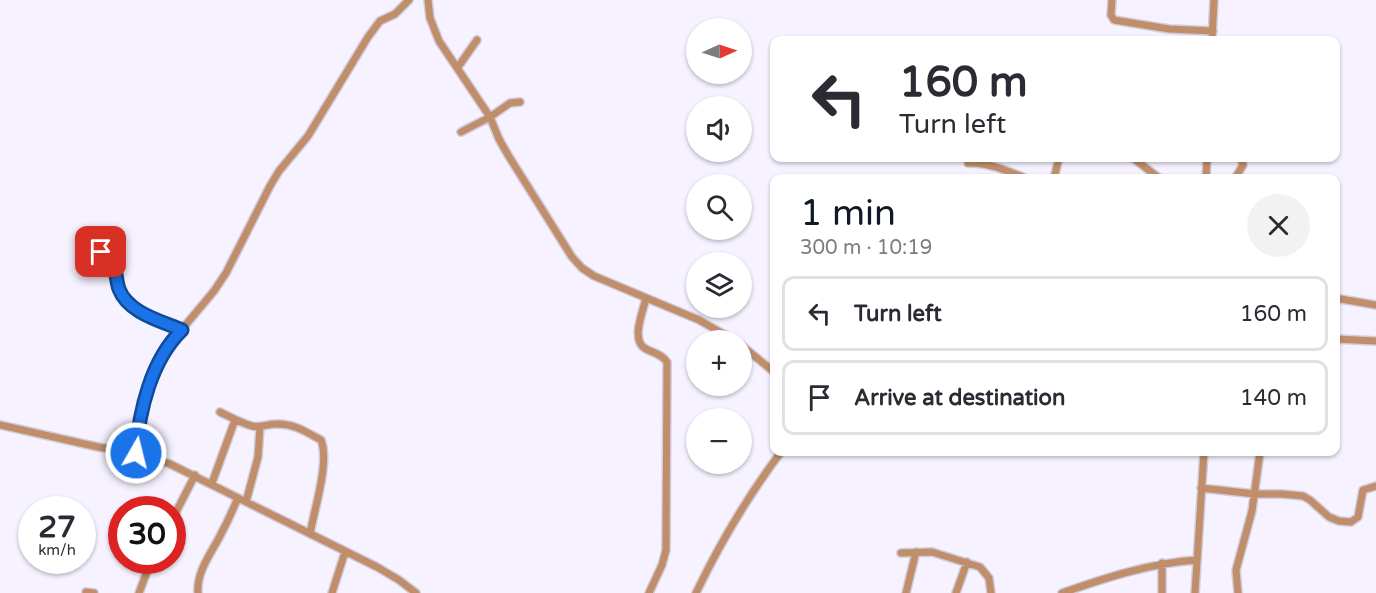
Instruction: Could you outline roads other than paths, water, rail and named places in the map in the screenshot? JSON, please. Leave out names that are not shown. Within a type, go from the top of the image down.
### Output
[{"type":"street","points":[[136,453],[144,406],[156,366],[168,346],[214,291],[226,273],[279,171],[308,136],[368,37],[380,21],[395,14],[409,0]]},
{"type":"street","points":[[428,0],[434,29],[449,56],[490,117],[508,155],[572,257],[594,276],[699,320],[716,330]]},
{"type":"street","points":[[1112,0],[1111,15],[1114,20],[1169,28],[1213,31]]},
{"type":"street","points":[[1212,36],[1214,0]]},
{"type":"street","points":[[458,67],[477,40]]},
{"type":"street","points":[[460,132],[490,117],[510,103],[520,102]]},
{"type":"street","points":[[1138,162],[1154,174]]},
{"type":"street","points":[[968,163],[990,165],[1009,174]]},
{"type":"street","points":[[95,251],[111,257],[117,271],[119,289],[135,309],[150,318],[182,330]]},
{"type":"street","points":[[646,298],[638,340],[642,347],[664,358],[667,362],[666,550],[649,593]]},
{"type":"street","points":[[1340,299],[1376,305]]},
{"type":"street","points":[[1340,339],[1376,341]]},
{"type":"street","points":[[752,354],[770,369]]},
{"type":"street","points":[[220,412],[251,426],[287,424],[300,428],[322,443],[323,467],[310,534]]},
{"type":"street","points":[[212,483],[235,420]]},
{"type":"street","points":[[0,425],[136,453],[170,464],[377,567],[416,593]]},
{"type":"street","points":[[246,502],[258,457],[260,427]]},
{"type":"street","points":[[696,593],[715,553],[739,513],[778,456]]},
{"type":"street","points":[[1195,593],[1204,456]]},
{"type":"street","points":[[1238,593],[1236,570],[1255,494],[1260,456]]},
{"type":"street","points":[[184,496],[195,475]]},
{"type":"street","points":[[1201,488],[1303,496],[1329,517],[1352,522],[1358,517],[1363,490],[1376,486]]},
{"type":"street","points":[[198,593],[204,566],[238,498]]},
{"type":"street","points":[[332,593],[345,552]]},
{"type":"street","points":[[906,593],[916,552]]},
{"type":"street","points":[[901,553],[932,552],[980,567],[987,573],[991,593]]},
{"type":"street","points":[[1062,593],[1162,564],[1197,560]]},
{"type":"street","points":[[956,593],[967,562]]},
{"type":"street","points":[[1162,564],[1162,593]]},
{"type":"street","points":[[139,593],[146,574]]},
{"type":"street","points":[[86,592],[94,593]]}]
